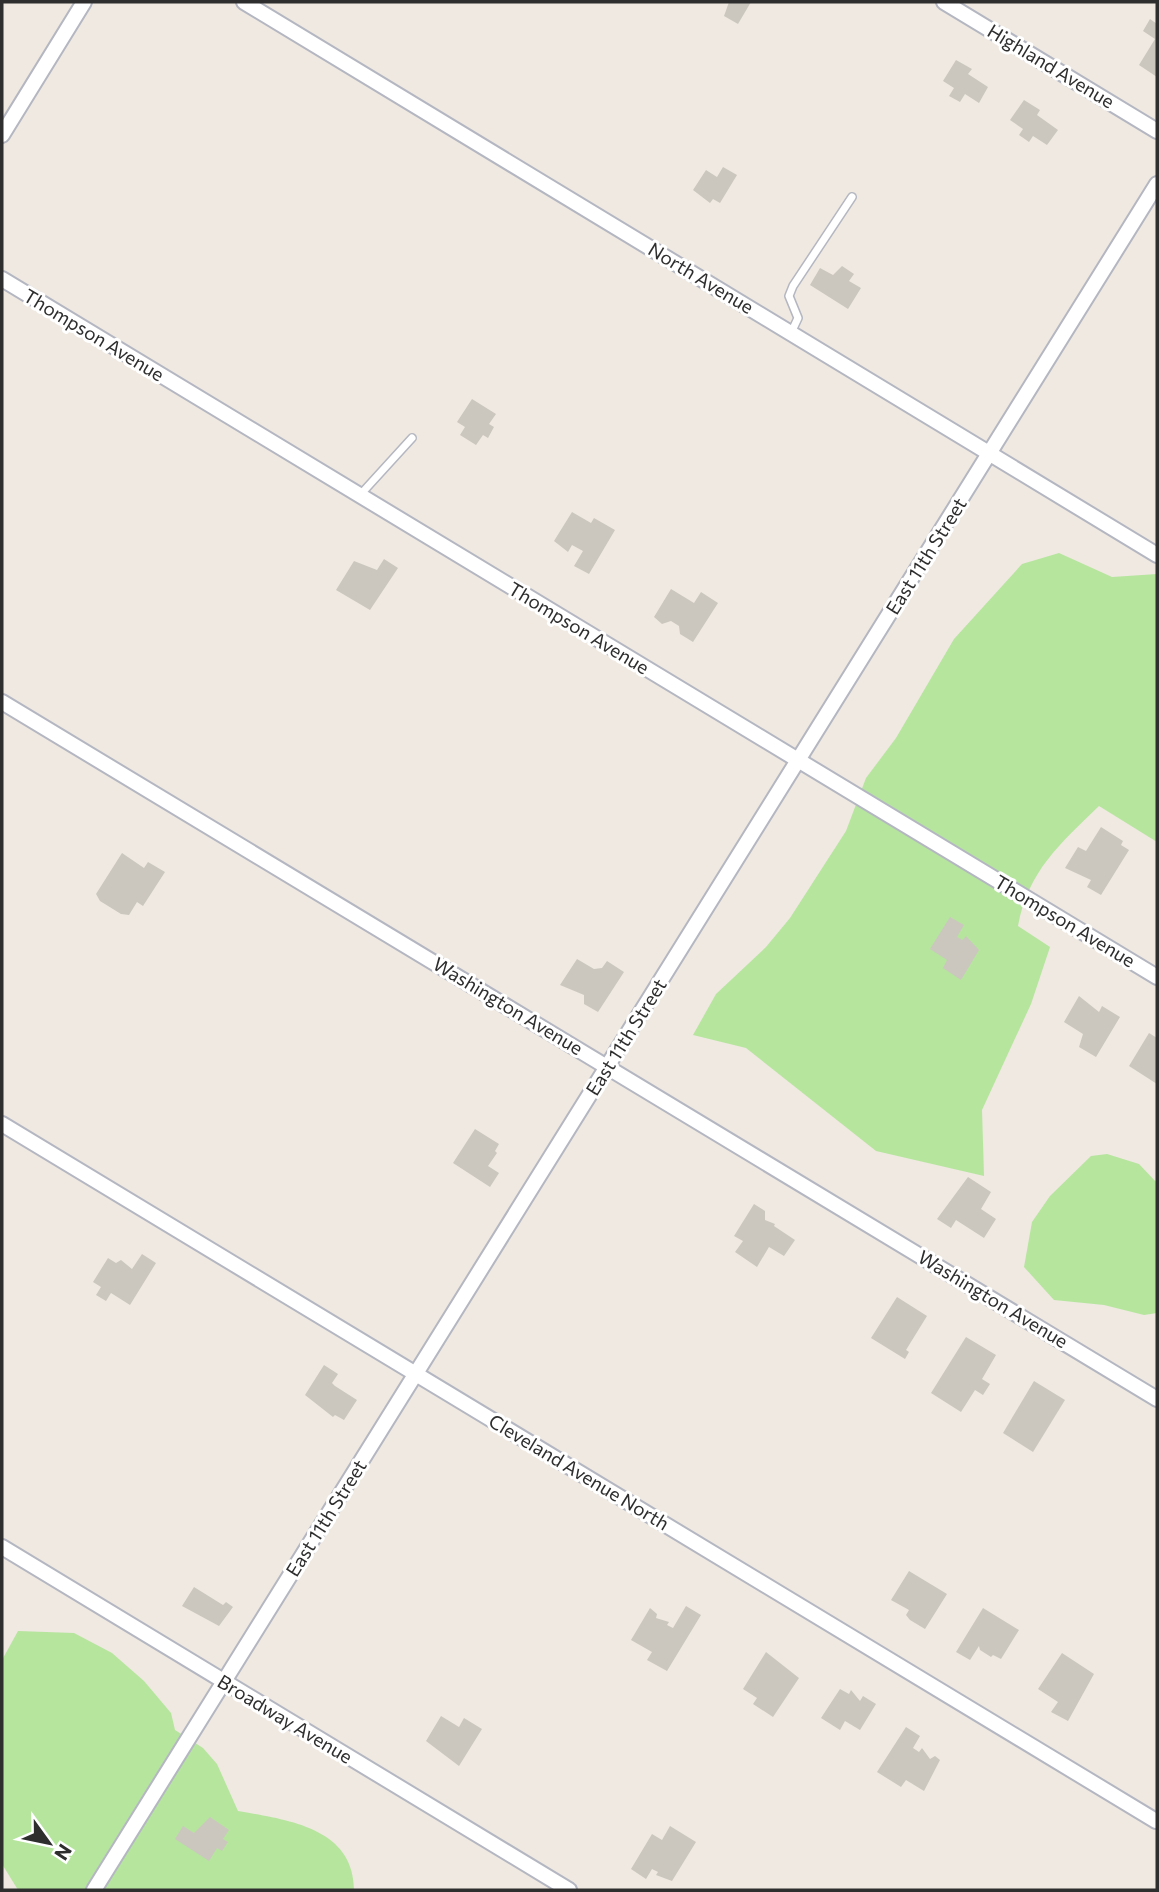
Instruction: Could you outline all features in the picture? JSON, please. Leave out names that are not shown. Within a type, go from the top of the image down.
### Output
[{"type":"street","points":[[2,135],[84,2]]},
{"type":"street","name":"North Avenue","points":[[244,2],[992,452],[1157,555]]},
{"type":"street","name":"Highland Avenue","points":[[944,2],[1157,131]]},
{"type":"street","name":"East 11th Street","points":[[94,1890],[1157,184]]},
{"type":"street","name":"Thompson Avenue","points":[[2,279],[1157,977]]},
{"type":"street","name":"Washington Avenue","points":[[2,702],[1157,1399]]},
{"type":"street","name":"Cleveland Avenue North","points":[[2,1124],[1156,1821]]},
{"type":"street","name":"Broadway Avenue","points":[[2,1547],[569,1890]]},
{"type":"lane","points":[[792,333],[798,318],[789,296],[793,286],[852,197]]},
{"type":"lane","points":[[360,495],[412,438]]},
{"type":"green space","points":[[1059,553],[1112,577],[1157,574],[1157,842],[1099,806],[1059,846],[1029,889],[1018,926],[1050,947],[1031,1004],[982,1110],[984,1176],[876,1151],[746,1048],[693,1035],[716,994],[766,947],[790,918],[846,831],[866,778],[896,738],[954,639],[1022,564]]},
{"type":"green space","points":[[1107,1154],[1139,1164],[1157,1183],[1157,1313],[1144,1315],[1104,1305],[1054,1300],[1024,1267],[1032,1222],[1050,1196],[1091,1156]]},
{"type":"green space","points":[[18,1631],[74,1633],[112,1653],[144,1681],[171,1713],[175,1730],[203,1748],[217,1764],[238,1811],[297,1824],[330,1840],[343,1853],[351,1869],[354,1890],[18,1890],[2,1864],[2,1660]]},
{"type":"building","points":[[729,2],[751,2],[738,24],[724,16]]},
{"type":"building","points":[[1150,19],[1157,24],[1157,77],[1139,65],[1155,39],[1143,31]]},
{"type":"building","points":[[956,60],[972,69],[968,74],[988,87],[979,103],[965,94],[960,102],[949,96],[954,88],[943,81]]},
{"type":"building","points":[[1024,100],[1040,110],[1037,115],[1058,130],[1047,145],[1033,136],[1029,142],[1019,135],[1023,129],[1010,120]]},
{"type":"building","points":[[723,167],[737,175],[720,203],[713,199],[710,203],[693,190],[706,170],[717,177]]},
{"type":"building","points":[[842,266],[854,274],[849,281],[861,288],[848,309],[810,285],[820,268],[833,275]]},
{"type":"building","points":[[472,399],[496,414],[489,424],[494,427],[488,438],[483,435],[476,445],[460,435],[465,427],[457,422]]},
{"type":"building","points":[[572,512],[591,523],[594,518],[615,530],[589,574],[574,566],[583,551],[572,545],[568,552],[554,541]]},
{"type":"building","points":[[384,559],[398,568],[370,610],[336,590],[354,561],[377,570]]},
{"type":"building","points":[[671,589],[694,603],[701,592],[718,603],[693,642],[680,634],[679,626],[671,621],[662,624],[654,617]]},
{"type":"building","points":[[1101,827],[1123,841],[1121,845],[1129,850],[1101,895],[1087,887],[1091,880],[1065,868],[1078,847],[1086,851]]},
{"type":"building","points":[[122,853],[144,868],[148,862],[165,872],[143,906],[137,902],[129,915],[121,914],[100,901],[96,894]]},
{"type":"building","points":[[950,917],[964,925],[957,937],[963,940],[966,936],[979,950],[961,980],[943,968],[947,960],[930,949]]},
{"type":"building","points":[[577,959],[594,969],[602,968],[607,961],[624,972],[598,1012],[584,1004],[584,995],[560,985]]},
{"type":"building","points":[[1079,996],[1099,1012],[1102,1006],[1120,1017],[1096,1057],[1079,1047],[1083,1034],[1064,1022]]},
{"type":"building","points":[[1149,1033],[1157,1038],[1157,1084],[1129,1066]]},
{"type":"building","points":[[475,1129],[499,1144],[495,1151],[497,1153],[488,1166],[499,1173],[490,1187],[453,1163]]},
{"type":"building","points":[[968,1177],[991,1192],[981,1209],[996,1219],[984,1238],[956,1220],[951,1228],[937,1219]]},
{"type":"building","points":[[754,1204],[765,1211],[765,1220],[775,1224],[774,1226],[795,1240],[784,1256],[769,1247],[757,1267],[735,1252],[743,1241],[734,1236]]},
{"type":"building","points":[[142,1254],[156,1263],[130,1305],[111,1293],[106,1301],[96,1295],[101,1287],[93,1282],[108,1258],[116,1263],[121,1260],[132,1269]]},
{"type":"building","points":[[897,1297],[927,1316],[906,1350],[909,1352],[905,1359],[871,1338]]},
{"type":"building","points":[[966,1337],[996,1355],[982,1379],[990,1384],[983,1395],[975,1390],[961,1412],[931,1393]]},
{"type":"building","points":[[324,1365],[338,1374],[332,1383],[357,1400],[344,1420],[335,1415],[333,1417],[305,1395]]},
{"type":"building","points":[[1034,1381],[1065,1400],[1033,1452],[1003,1433]]},
{"type":"building","points":[[909,1571],[947,1594],[925,1629],[910,1620],[906,1615],[909,1610],[891,1600]]},
{"type":"building","points":[[194,1587],[223,1605],[226,1602],[233,1607],[219,1626],[182,1606]]},
{"type":"building","points":[[686,1606],[701,1615],[667,1671],[647,1660],[652,1652],[631,1640],[650,1608],[657,1614],[656,1618],[669,1622],[667,1625],[673,1628]]},
{"type":"building","points":[[983,1608],[1019,1630],[1001,1659],[993,1655],[991,1657],[980,1650],[979,1646],[970,1660],[956,1652]]},
{"type":"building","points":[[766,1652],[799,1678],[773,1717],[753,1704],[757,1698],[743,1689]]},
{"type":"building","points":[[1062,1653],[1094,1674],[1068,1721],[1051,1712],[1058,1702],[1038,1689]]},
{"type":"building","points":[[840,1689],[849,1694],[851,1690],[860,1701],[863,1696],[876,1704],[860,1730],[845,1721],[840,1730],[821,1718]]},
{"type":"building","points":[[441,1716],[459,1727],[464,1718],[482,1729],[459,1766],[426,1741]]},
{"type":"building","points":[[906,1727],[920,1736],[913,1748],[919,1752],[922,1748],[930,1759],[935,1756],[940,1760],[924,1791],[906,1780],[901,1787],[877,1772]]},
{"type":"building","points":[[210,1817],[229,1830],[223,1839],[228,1842],[222,1851],[217,1848],[209,1861],[175,1839],[183,1826],[194,1833]]},
{"type":"building","points":[[670,1826],[696,1842],[672,1881],[656,1875],[658,1872],[652,1869],[646,1879],[631,1869],[652,1834],[662,1840]]}]
